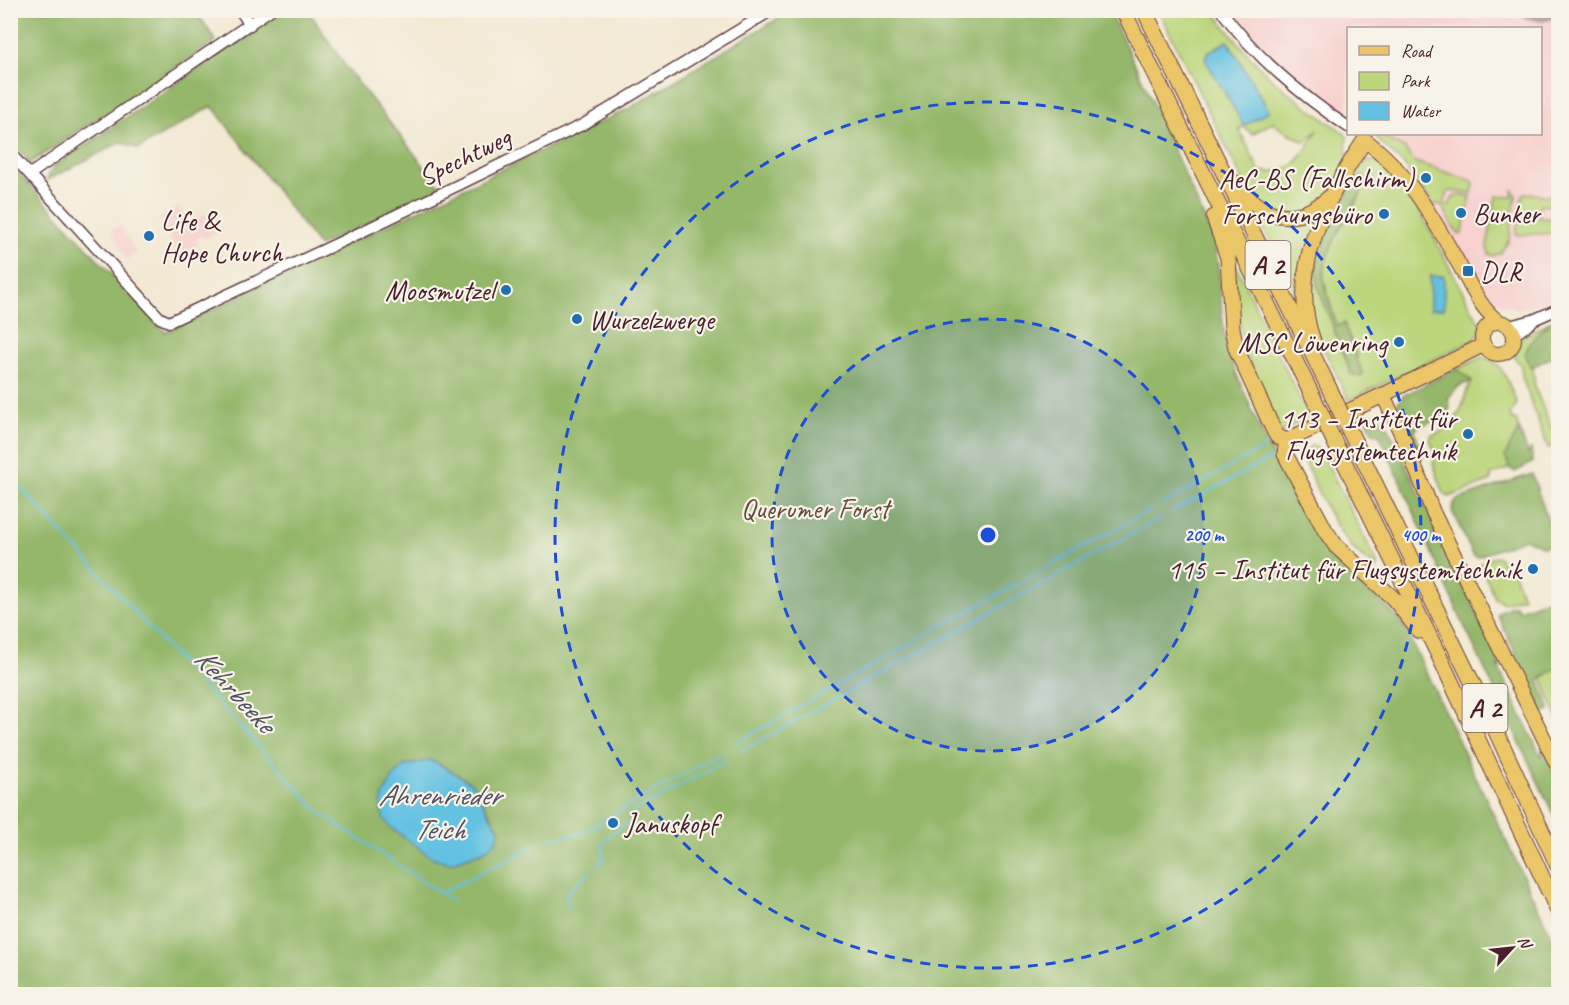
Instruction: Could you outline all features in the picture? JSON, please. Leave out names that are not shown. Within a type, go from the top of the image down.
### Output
[{"type":"highway","name":"A 2","points":[[1123,10],[1441,660],[1558,911]]},
{"type":"highway","name":"A 2","points":[[1144,10],[1489,716],[1558,866]]},
{"type":"highway","points":[[1329,389],[1308,323],[1304,285],[1306,262],[1311,243],[1361,137]]},
{"type":"highway","points":[[1209,143],[1244,195],[1267,212],[1280,216],[1302,214],[1322,204],[1333,194]]},
{"type":"highway","points":[[1201,171],[1206,198],[1220,231],[1227,258],[1232,328],[1236,348],[1275,433],[1288,442]]},
{"type":"highway","points":[[1383,395],[1292,438],[1285,448],[1286,457],[1331,538],[1347,557],[1394,599],[1441,660]]},
{"type":"main road","points":[[1361,137],[1390,161],[1419,196],[1476,294],[1502,328],[1512,347],[1503,354],[1490,352],[1483,345],[1482,336],[1502,328]]},
{"type":"main road","points":[[1483,345],[1383,395],[1406,442],[1433,512],[1558,767]]},
{"type":"street","points":[[240,10],[250,25]]},
{"type":"street","points":[[10,153],[30,174],[270,10]]},
{"type":"street","name":"Spechtweg","points":[[30,174],[153,310],[165,322],[173,321],[584,124],[772,10]]},
{"type":"street","points":[[1221,10],[1245,41],[1275,71],[1303,96],[1347,127]]},
{"type":"street","points":[[1502,328],[1528,326],[1533,320],[1558,309]]},
{"type":"street","points":[[10,989],[15,994]]},
{"type":"shaded area","points":[[1237,10],[1558,11],[1558,299],[1519,309],[1496,303],[1488,296],[1434,205],[1417,181],[1392,152],[1371,135],[1542,135],[1542,27],[1347,27],[1347,118],[1296,81],[1232,14]]},
{"type":"shaded area","points":[[179,207],[191,231],[197,228],[194,220],[206,213],[217,233],[196,239],[199,244],[178,255],[159,218]]},
{"type":"shaded area","points":[[121,225],[136,253],[126,259],[111,230]]},
{"type":"green space","points":[[308,10],[346,67],[442,189],[319,246],[212,106],[138,149],[121,142],[46,181],[53,167],[284,11]]},
{"type":"green space","points":[[10,11],[196,11],[216,41],[30,163],[11,141]]},
{"type":"green space","name":"Querumer Forst","points":[[790,11],[1109,11],[1213,238],[1227,348],[1261,431],[1294,496],[1319,536],[1340,562],[1403,624],[1558,950],[1558,994],[20,994],[10,981],[10,164],[165,332],[630,108]],"holes":[[[440,764],[469,782],[500,830],[383,796],[393,778],[404,766]]]},
{"type":"green space","points":[[1159,11],[1213,11],[1271,78],[1343,132],[1347,137],[1346,152],[1363,164],[1371,161],[1379,162],[1395,175],[1419,210],[1480,324],[1480,333],[1474,340],[1349,400],[1253,208],[1248,191]],"holes":[[[1228,41],[1269,111],[1207,53]],[[1273,122],[1305,142],[1318,130],[1296,162],[1290,167],[1273,172],[1260,172],[1239,129],[1244,127],[1252,134]],[[1363,176],[1366,181],[1361,194],[1337,234],[1325,262],[1323,278],[1337,327],[1350,337],[1362,373],[1361,377],[1351,374],[1317,284],[1317,266],[1333,217]]]},
{"type":"green space","points":[[1380,135],[1404,148],[1415,162],[1473,181],[1472,193],[1448,191],[1444,204],[1449,206],[1457,195],[1471,196],[1462,234],[1456,231],[1440,204],[1434,205],[1405,166],[1376,138]]},
{"type":"green space","points":[[1363,176],[1366,181],[1339,230],[1324,268],[1324,280],[1337,326],[1344,323],[1362,373],[1361,377],[1351,374],[1317,284],[1317,266],[1333,217],[1357,178]]},
{"type":"green space","points":[[1513,190],[1516,196],[1509,240],[1501,253],[1493,256],[1489,254],[1487,247],[1496,196],[1512,197]]},
{"type":"green space","points":[[1525,193],[1550,196],[1549,206],[1540,205],[1539,218],[1558,219],[1558,233],[1516,235],[1522,197]]},
{"type":"green space","points":[[1231,255],[1308,416],[1281,433],[1251,367],[1242,341]]},
{"type":"green space","points":[[1558,317],[1558,354],[1532,367],[1526,358],[1528,347],[1542,329]]},
{"type":"green space","points":[[1553,320],[1539,332],[1526,359],[1533,369],[1535,388],[1553,432],[1557,431],[1558,444],[1548,448],[1523,380],[1521,366],[1514,356],[1522,337]]},
{"type":"green space","points":[[1482,357],[1496,363],[1501,369],[1517,404],[1510,414],[1512,420],[1516,420],[1519,429],[1505,456],[1510,468],[1491,475],[1491,481],[1449,497],[1444,494],[1433,463],[1436,456],[1430,439],[1432,435],[1457,425],[1456,417],[1472,381],[1457,369]]},
{"type":"green space","points":[[1457,369],[1472,381],[1459,386],[1448,398],[1450,408],[1443,418],[1418,426],[1415,431],[1422,458],[1419,459],[1401,419],[1398,402],[1404,395]]},
{"type":"green space","points":[[1372,415],[1377,415],[1388,427],[1497,656],[1501,668],[1497,665],[1541,756],[1543,750],[1554,764],[1559,794],[1558,824],[1461,619],[1382,440],[1379,434],[1373,433],[1367,420]]},
{"type":"green space","points":[[1519,429],[1528,454],[1531,449],[1533,462],[1515,472],[1510,468],[1505,456]]},
{"type":"green space","points":[[1311,446],[1315,446],[1322,454],[1378,568],[1365,560],[1353,548],[1332,518],[1302,454]]},
{"type":"green space","points":[[1532,474],[1555,541],[1544,547],[1525,539],[1477,557],[1473,555],[1452,511],[1454,503],[1459,499]]},
{"type":"green space","points":[[1497,556],[1508,573],[1513,571],[1523,597],[1504,603],[1495,598],[1480,564]]},
{"type":"green space","points":[[1558,596],[1558,666],[1539,680],[1550,710],[1543,713],[1497,614],[1515,605],[1519,610]]},
{"type":"green space","points":[[1558,666],[1558,720],[1542,678]]},
{"type":"water","points":[[1228,41],[1269,111],[1244,126],[1205,59],[1207,53]]},
{"type":"water","points":[[1430,276],[1444,276],[1444,309],[1430,309]]},
{"type":"water","name":"Ahrenrieder Teich","points":[[430,760],[472,784],[500,830],[497,840],[486,850],[450,863],[431,857],[390,827],[383,818],[381,805],[383,796],[393,778],[404,766]]},
{"type":"waterway","points":[[1163,504],[1265,447]]},
{"type":"waterway","points":[[1173,511],[1271,458]]},
{"type":"waterway","name":"Kehrbeeke","points":[[10,476],[319,812],[454,902]]},
{"type":"waterway","points":[[736,743],[1150,510]]},
{"type":"waterway","points":[[741,751],[1161,518]]},
{"type":"waterway","points":[[549,839],[580,834],[723,751]]},
{"type":"waterway","points":[[628,815],[726,760]]},
{"type":"waterway","points":[[598,865],[604,859],[605,841],[627,823]]},
{"type":"waterway","points":[[441,893],[532,847]]},
{"type":"waterway","points":[[569,907],[566,893],[591,871]]},
{"type":"taxiway","points":[[1531,10],[1542,12],[1551,10]]},
{"type":"place","name":"AeC-BS (Fallschirm)","points":[[1426,178]]},
{"type":"place","name":"Bunker","points":[[1461,213]]},
{"type":"place","name":"Forschungsbüro","points":[[1384,214]]},
{"type":"place","name":"Life & Hope Church","points":[[149,236]]},
{"type":"place","name":"DLR","points":[[1468,271]]},
{"type":"place","name":"Moosmutzel","points":[[506,290]]},
{"type":"place","name":"Wurzelzwerge","points":[[577,319]]},
{"type":"place","name":"MSC Löwenring","points":[[1399,342]]},
{"type":"place","name":"113 – Institut für Flugsystemtechnik","points":[[1468,434]]},
{"type":"place","name":"115 – Institut für Flugsystemtechnik","points":[[1533,569]]},
{"type":"place","name":"Januskopf","points":[[613,823]]}]
